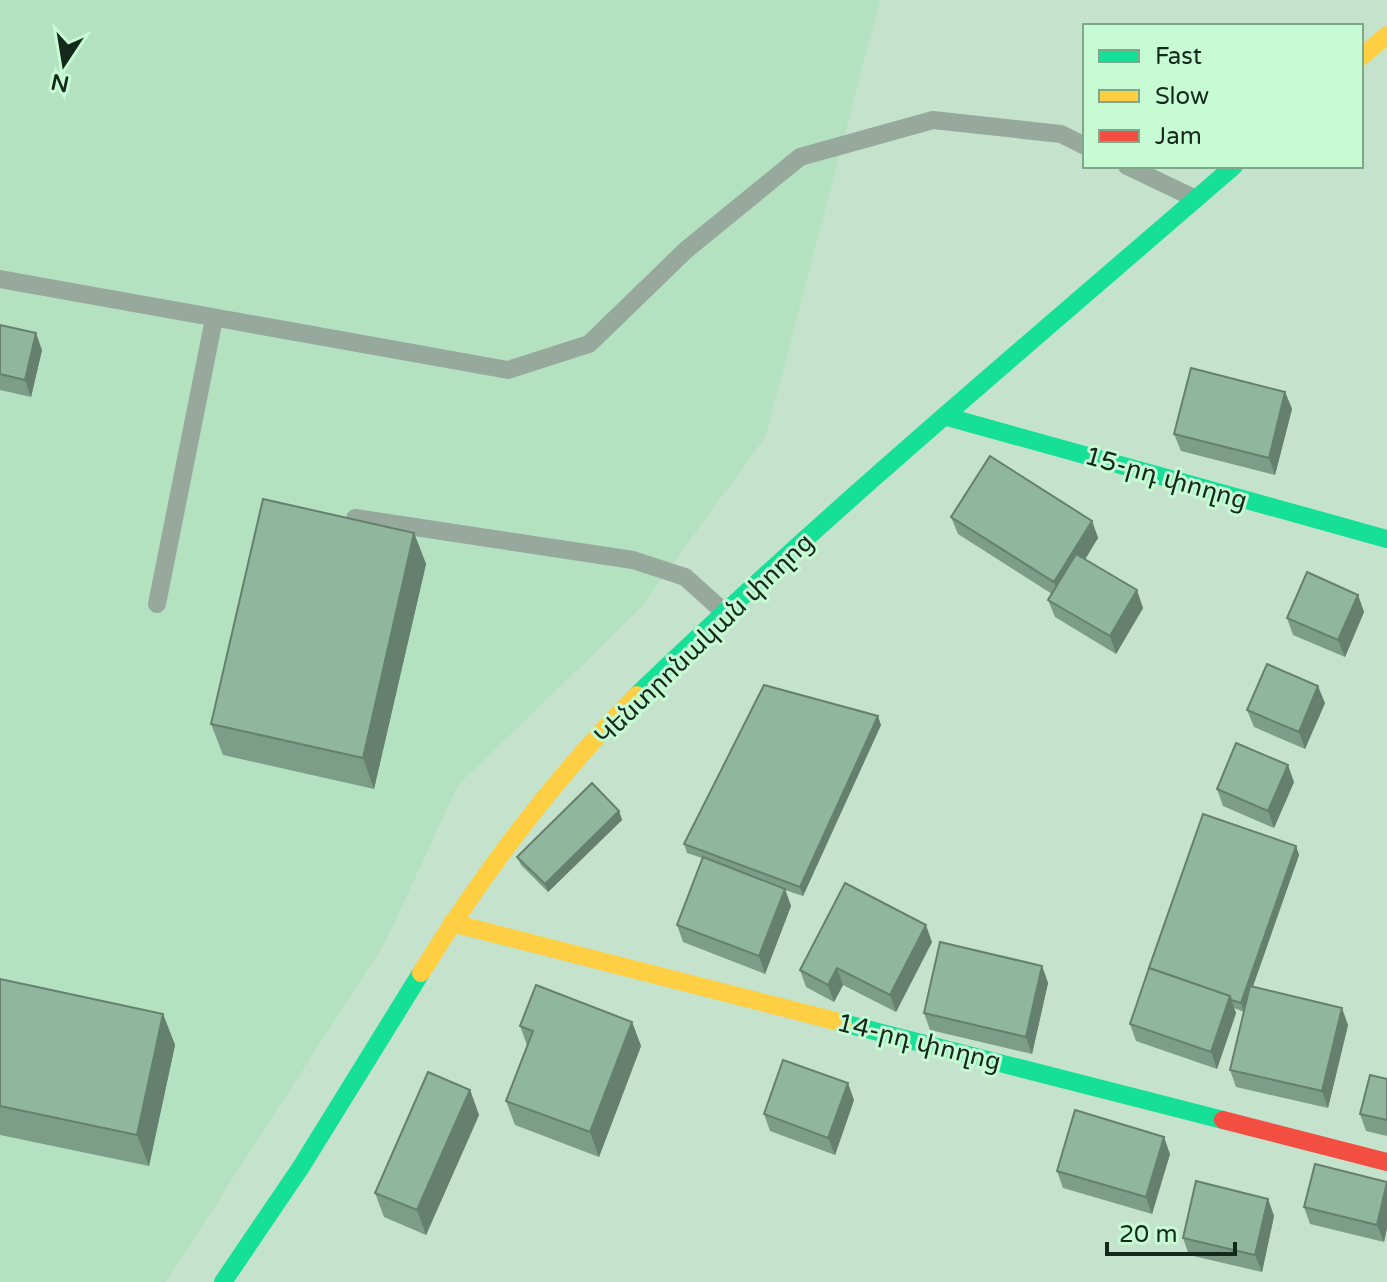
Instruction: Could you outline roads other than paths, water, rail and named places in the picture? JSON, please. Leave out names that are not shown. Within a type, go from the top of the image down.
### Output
[{"type":"main road","points":[[1363,55],[1387,35]]},
{"type":"main road","name":"Կենտրոնական փողոց","points":[[223,1282],[301,1167],[452,923],[535,810],[634,698],[724,612],[944,416],[1232,168]]},
{"type":"main road","name":"15-րդ փողոց","points":[[944,416],[1387,539]]},
{"type":"main road","name":"14-րդ փողոց","points":[[452,923],[1387,1162]]},
{"type":"lane","points":[[0,279],[508,370],[589,344],[686,250],[800,157],[933,120],[1061,134],[1083,145]]},
{"type":"lane","points":[[1131,168],[1196,199]]},
{"type":"lane","points":[[157,604],[214,319]]},
{"type":"lane","points":[[355,518],[633,560],[685,577],[724,612]]}]
